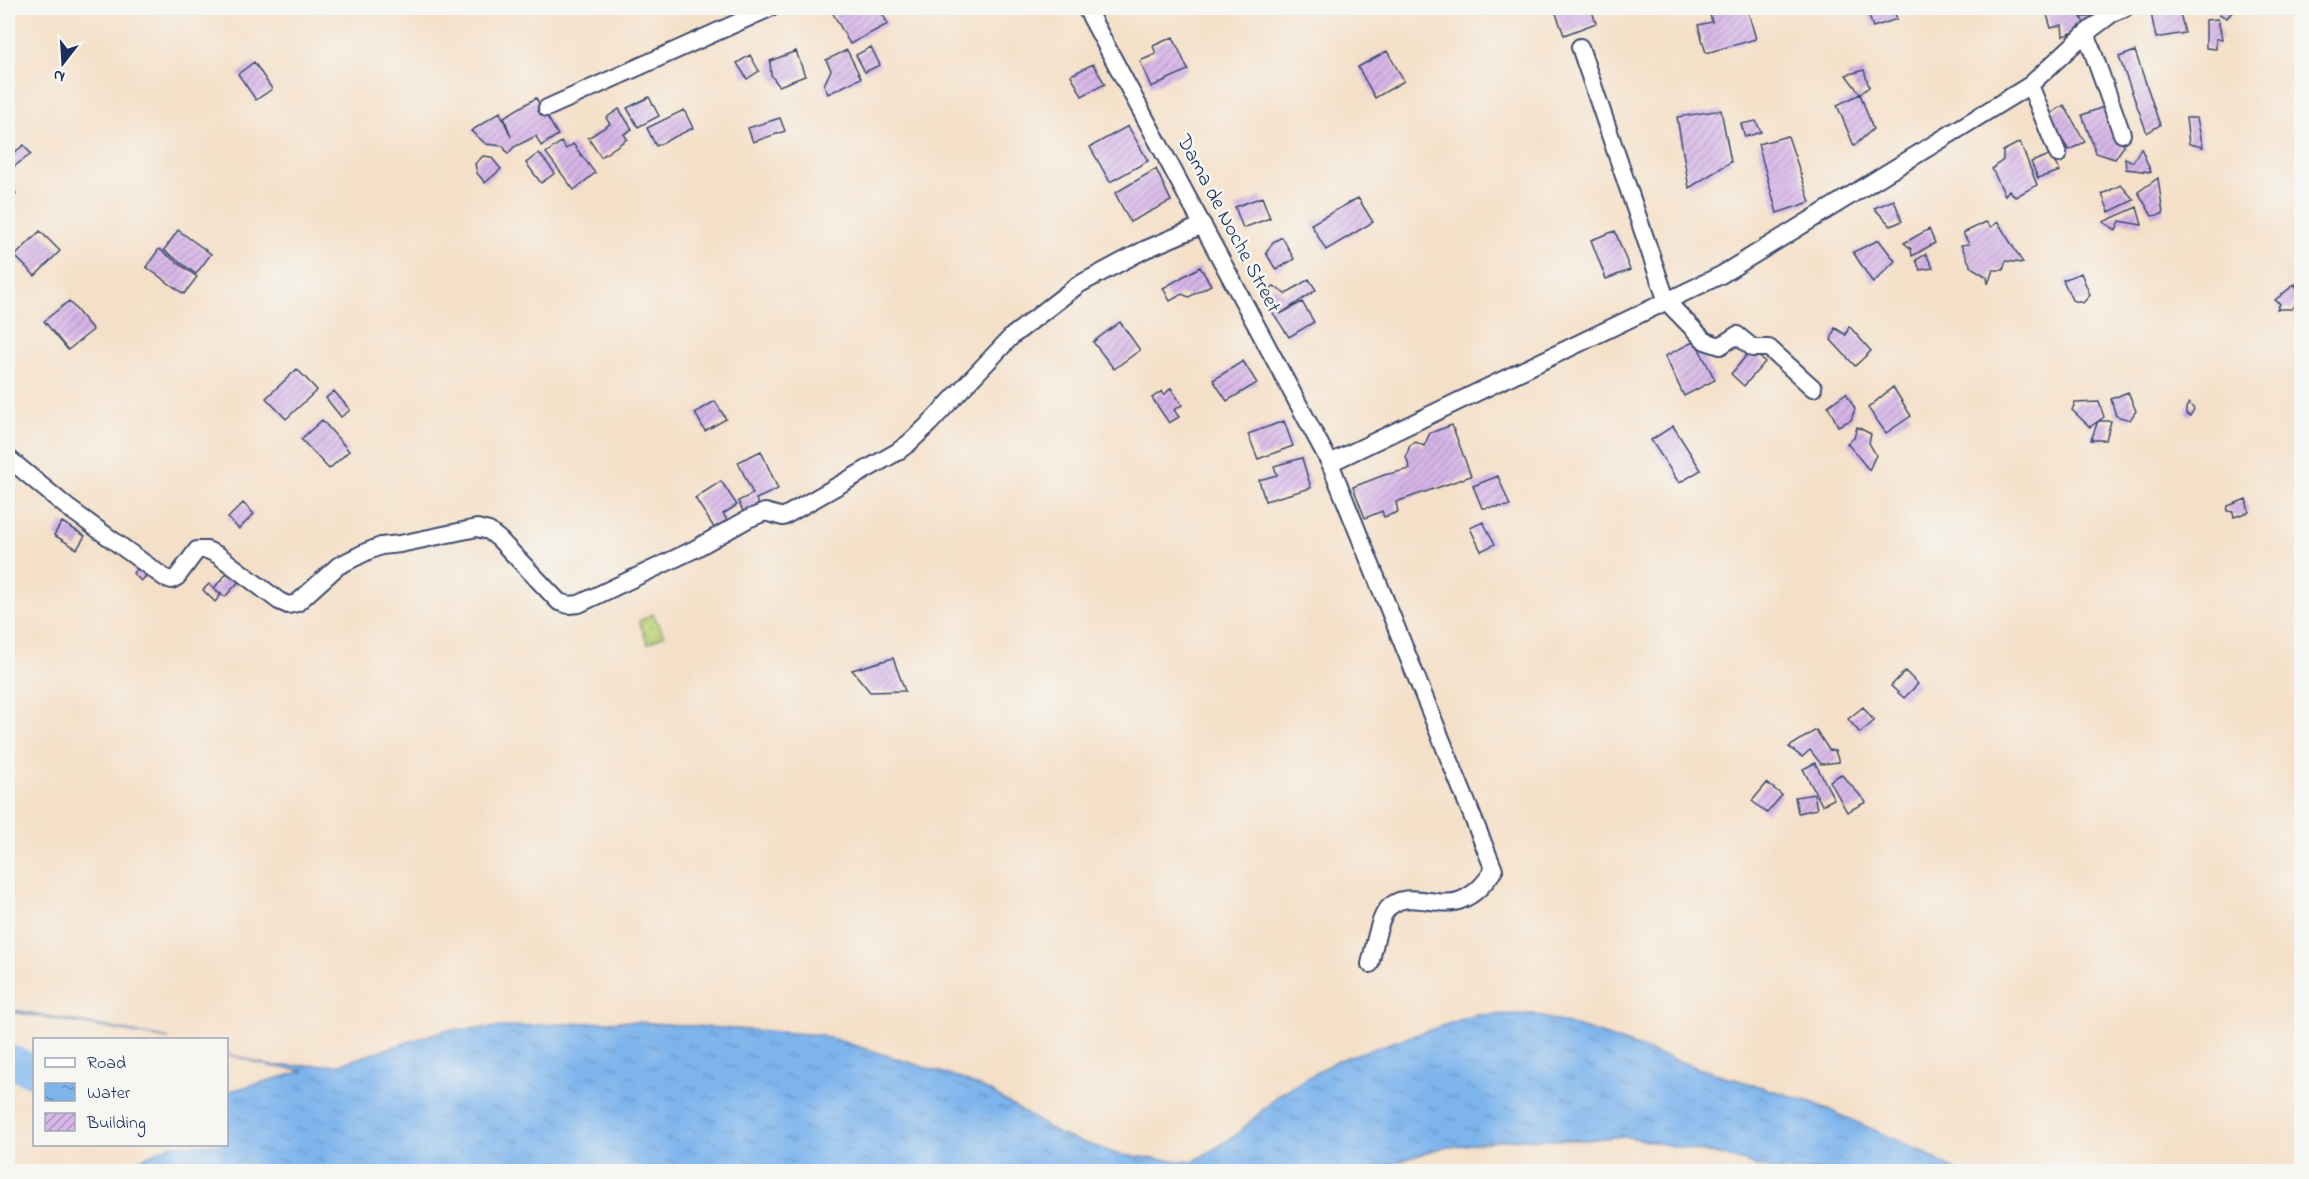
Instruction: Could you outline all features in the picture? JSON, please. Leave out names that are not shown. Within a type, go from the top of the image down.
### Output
[{"type":"street","points":[[547,108],[770,8]]},
{"type":"street","name":"Dama de Noche Street","points":[[1086,8],[1330,463],[1494,870],[1479,891],[1459,901],[1451,903],[1415,898],[1394,903],[1385,912],[1370,964]]},
{"type":"street","points":[[1330,463],[1721,275],[2030,85],[2086,33],[2114,12],[2125,8]]},
{"type":"street","points":[[2086,33],[2122,134]]},
{"type":"street","points":[[1580,47],[1667,302],[1705,341],[1722,345],[1737,335],[1754,348],[1769,348],[1813,388]]},
{"type":"street","points":[[2030,85],[2058,154]]},
{"type":"street","points":[[11,461],[67,507],[165,578],[172,580],[177,577],[197,550],[207,550],[218,555],[279,601],[288,604],[297,603],[338,566],[368,551],[381,546],[477,528],[489,531],[499,539],[559,602],[569,605],[579,604],[693,550],[748,519],[765,512],[783,517],[897,452],[926,427],[1012,336],[1078,285],[1144,250],[1203,225]]},
{"type":"green space","points":[[653,614],[664,635],[648,644],[639,621]]},
{"type":"water","points":[[8,1009],[164,1038],[163,1038],[8,1011]]},
{"type":"water","points":[[1533,1014],[1592,1031],[1698,1068],[1814,1103],[1923,1152],[1957,1171],[1775,1171],[1724,1156],[1623,1136],[1584,1140],[1513,1139],[1441,1148],[1366,1172],[124,1171],[139,1160],[169,1146],[228,1146],[228,1093],[230,1091],[304,1071],[269,1066],[228,1054],[271,1066],[337,1065],[446,1030],[623,1021],[821,1035],[956,1077],[989,1091],[1058,1134],[1120,1155],[1193,1162],[1235,1136],[1280,1094],[1336,1061],[1475,1015]]},
{"type":"building","points":[[830,8],[879,8],[888,24],[850,44]]},
{"type":"building","points":[[1554,8],[1591,8],[1596,23],[1564,35]]},
{"type":"building","points":[[1747,8],[1756,39],[1706,53],[1698,25],[1712,22],[1709,10]]},
{"type":"building","points":[[1866,8],[1893,8],[1897,19],[1873,27]]},
{"type":"building","points":[[2045,8],[2090,8],[2093,17],[2081,17],[2086,28],[2063,36],[2062,25],[2051,28]]},
{"type":"building","points":[[2217,8],[2231,8],[2232,12],[2227,18],[2219,14]]},
{"type":"building","points":[[2179,9],[2185,33],[2156,38],[2151,13]]},
{"type":"building","points":[[2218,19],[2222,39],[2216,39],[2216,49],[2206,48],[2206,20]]},
{"type":"building","points":[[1173,37],[1188,70],[1151,87],[1140,61],[1156,54],[1153,46]]},
{"type":"building","points":[[871,47],[880,65],[865,72],[856,55]]},
{"type":"building","points":[[847,50],[861,78],[828,94],[824,85],[831,70],[826,60]]},
{"type":"building","points":[[796,51],[805,76],[779,86],[771,75],[770,61]]},
{"type":"building","points":[[1387,51],[1404,81],[1375,98],[1358,67]]},
{"type":"building","points":[[2135,51],[2160,125],[2147,133],[2119,57]]},
{"type":"building","points":[[750,55],[759,71],[747,79],[737,63]]},
{"type":"building","points":[[254,62],[272,89],[256,100],[238,74]]},
{"type":"building","points":[[1093,64],[1105,84],[1082,96],[1071,75]]},
{"type":"building","points":[[1864,70],[1869,87],[1860,94],[1846,75]]},
{"type":"building","points":[[1860,94],[1873,129],[1854,146],[1837,105]]},
{"type":"building","points":[[649,97],[659,116],[638,127],[627,108]]},
{"type":"building","points":[[536,98],[558,135],[541,146],[536,136],[514,147],[508,154],[503,146],[486,144],[471,131],[500,112],[511,137],[504,117]]},
{"type":"building","points":[[2064,105],[2085,142],[2069,150],[2046,117]]},
{"type":"building","points":[[2106,106],[2124,146],[2115,159],[2096,153],[2082,115]]},
{"type":"building","points":[[619,109],[632,129],[624,134],[627,139],[601,157],[588,138],[610,124],[606,118]]},
{"type":"building","points":[[684,110],[693,128],[656,146],[647,128]]},
{"type":"building","points":[[1721,110],[1731,162],[1689,188],[1677,117]]},
{"type":"building","points":[[780,118],[785,131],[753,142],[748,128]]},
{"type":"building","points":[[2186,118],[2197,118],[2203,147],[2189,144]]},
{"type":"building","points":[[1756,121],[1761,132],[1745,137],[1741,124]]},
{"type":"building","points":[[1128,126],[1148,161],[1110,182],[1090,147]]},
{"type":"building","points":[[1788,136],[1810,202],[1777,213],[1758,144]]},
{"type":"building","points":[[561,142],[566,149],[573,144],[595,173],[574,190],[546,153]]},
{"type":"building","points":[[2020,142],[2037,185],[2015,197],[2009,190],[2005,195],[1992,169],[2003,160],[2003,151]]},
{"type":"building","points":[[24,145],[31,154],[9,170],[8,157]]},
{"type":"building","points":[[2141,148],[2151,172],[2126,169],[2125,158],[2133,162]]},
{"type":"building","points":[[539,153],[555,173],[541,183],[526,163]]},
{"type":"building","points":[[2050,155],[2060,171],[2038,178],[2031,162]]},
{"type":"building","points":[[483,156],[491,157],[501,169],[485,183],[477,173],[475,164]]},
{"type":"building","points":[[1156,169],[1171,201],[1130,222],[1115,193]]},
{"type":"building","points":[[2158,178],[2163,214],[2152,216],[2138,192]]},
{"type":"building","points":[[2121,185],[2134,200],[2109,212],[2102,194]]},
{"type":"building","points":[[8,186],[16,193],[8,204]]},
{"type":"building","points":[[1262,197],[1270,218],[1243,228],[1235,207]]},
{"type":"building","points":[[1358,198],[1373,222],[1326,250],[1311,224]]},
{"type":"building","points":[[1894,200],[1902,221],[1891,226],[1874,208]]},
{"type":"building","points":[[2137,207],[2142,225],[2120,221],[2116,230],[2103,222]]},
{"type":"building","points":[[1986,222],[1991,227],[1998,222],[2023,263],[2006,261],[2003,270],[1993,270],[1988,284],[1987,277],[1971,267],[1961,245],[1969,244],[1963,233]]},
{"type":"building","points":[[1929,229],[1935,243],[1912,256],[1911,249],[1904,243]]},
{"type":"building","points":[[178,230],[211,254],[196,274],[164,250]]},
{"type":"building","points":[[40,231],[60,251],[35,276],[15,256]]},
{"type":"building","points":[[1615,231],[1630,270],[1606,279],[1591,240]]},
{"type":"building","points":[[1282,237],[1294,259],[1276,270],[1266,253],[1273,242]]},
{"type":"building","points":[[1879,240],[1895,261],[1873,283],[1853,252]]},
{"type":"building","points":[[159,249],[197,277],[184,294],[146,267]]},
{"type":"building","points":[[1926,254],[1933,268],[1920,270],[1916,260]]},
{"type":"building","points":[[1200,267],[1211,285],[1189,297],[1182,294],[1170,301],[1163,288]]},
{"type":"building","points":[[2081,273],[2090,295],[2083,303],[2072,300],[2063,280]]},
{"type":"building","points":[[1309,279],[1316,290],[1280,314],[1302,302],[1314,322],[1289,337],[1261,295],[1274,286],[1285,294]]},
{"type":"building","points":[[2295,284],[2301,298],[2292,309],[2277,309],[2280,304],[2275,300]]},
{"type":"building","points":[[69,301],[93,330],[68,350],[44,321]]},
{"type":"building","points":[[1120,322],[1140,350],[1114,369],[1093,342]]},
{"type":"building","points":[[1849,326],[1871,351],[1855,366],[1831,340],[1835,328],[1846,335]]},
{"type":"building","points":[[1695,341],[1715,380],[1684,396],[1665,356]]},
{"type":"building","points":[[1751,350],[1765,362],[1744,386],[1731,374]]},
{"type":"building","points":[[1243,361],[1257,383],[1227,401],[1213,380]]},
{"type":"building","points":[[297,369],[317,390],[286,419],[266,398]]},
{"type":"building","points":[[1893,387],[1911,416],[1886,433],[1868,408]]},
{"type":"building","points":[[1171,388],[1182,405],[1174,410],[1179,417],[1169,423],[1152,398],[1162,391],[1164,395]]},
{"type":"building","points":[[334,391],[350,410],[341,417],[326,398]]},
{"type":"building","points":[[2128,392],[2136,411],[2130,420],[2116,416],[2111,399]]},
{"type":"building","points":[[1846,393],[1855,409],[1851,420],[1838,426],[1828,406]]},
{"type":"building","points":[[715,401],[726,419],[705,431],[695,413]]},
{"type":"building","points":[[2099,402],[2104,417],[2090,427],[2072,410],[2075,403]]},
{"type":"building","points":[[2189,403],[2194,409],[2190,416],[2186,414]]},
{"type":"building","points":[[322,420],[349,451],[329,469],[301,439]]},
{"type":"building","points":[[1284,421],[1293,446],[1258,459],[1248,434]]},
{"type":"building","points":[[2098,421],[2111,421],[2106,440],[2091,440]]},
{"type":"building","points":[[1452,425],[1471,476],[1396,502],[1398,512],[1384,517],[1382,511],[1365,518],[1353,487],[1384,475],[1410,469],[1406,457],[1410,445],[1416,442],[1424,446],[1430,433]]},
{"type":"building","points":[[1673,426],[1701,470],[1679,483],[1651,440]]},
{"type":"building","points":[[1857,427],[1871,434],[1869,443],[1876,455],[1869,470],[1847,443],[1854,438]]},
{"type":"building","points":[[761,451],[778,489],[756,499],[759,506],[744,513],[738,501],[753,494],[738,462]]},
{"type":"building","points":[[1302,458],[1311,488],[1265,501],[1259,480],[1277,475],[1274,466]]},
{"type":"building","points":[[1498,476],[1510,506],[1482,508],[1473,486]]},
{"type":"building","points":[[721,481],[737,505],[723,514],[728,521],[715,529],[695,498]]},
{"type":"building","points":[[2246,499],[2249,512],[2234,517],[2233,512],[2227,511],[2228,506]]},
{"type":"building","points":[[243,503],[254,514],[239,529],[228,518]]},
{"type":"building","points":[[62,522],[85,536],[77,549],[54,535]]},
{"type":"building","points":[[1483,522],[1495,544],[1481,551],[1470,528]]},
{"type":"building","points":[[143,563],[151,571],[141,581],[133,573]]},
{"type":"building","points":[[229,571],[240,580],[225,597],[214,588]]},
{"type":"building","points":[[209,584],[221,595],[215,602],[203,590]]},
{"type":"building","points":[[893,658],[905,691],[870,692],[852,670]]},
{"type":"building","points":[[1905,671],[1918,684],[1904,698],[1891,686]]},
{"type":"building","points":[[1863,707],[1874,721],[1860,733],[1848,719]]},
{"type":"building","points":[[1816,730],[1829,750],[1835,751],[1839,762],[1821,764],[1810,750],[1802,757],[1789,747]]},
{"type":"building","points":[[1815,763],[1834,799],[1822,805],[1803,769]]},
{"type":"building","points":[[1841,774],[1866,802],[1847,812],[1830,781]]},
{"type":"building","points":[[1767,783],[1782,795],[1767,813],[1752,801]]},
{"type":"building","points":[[1814,794],[1817,809],[1798,813],[1795,797]]},
{"type":"waterway","points":[[8,1061],[33,1071]]}]
